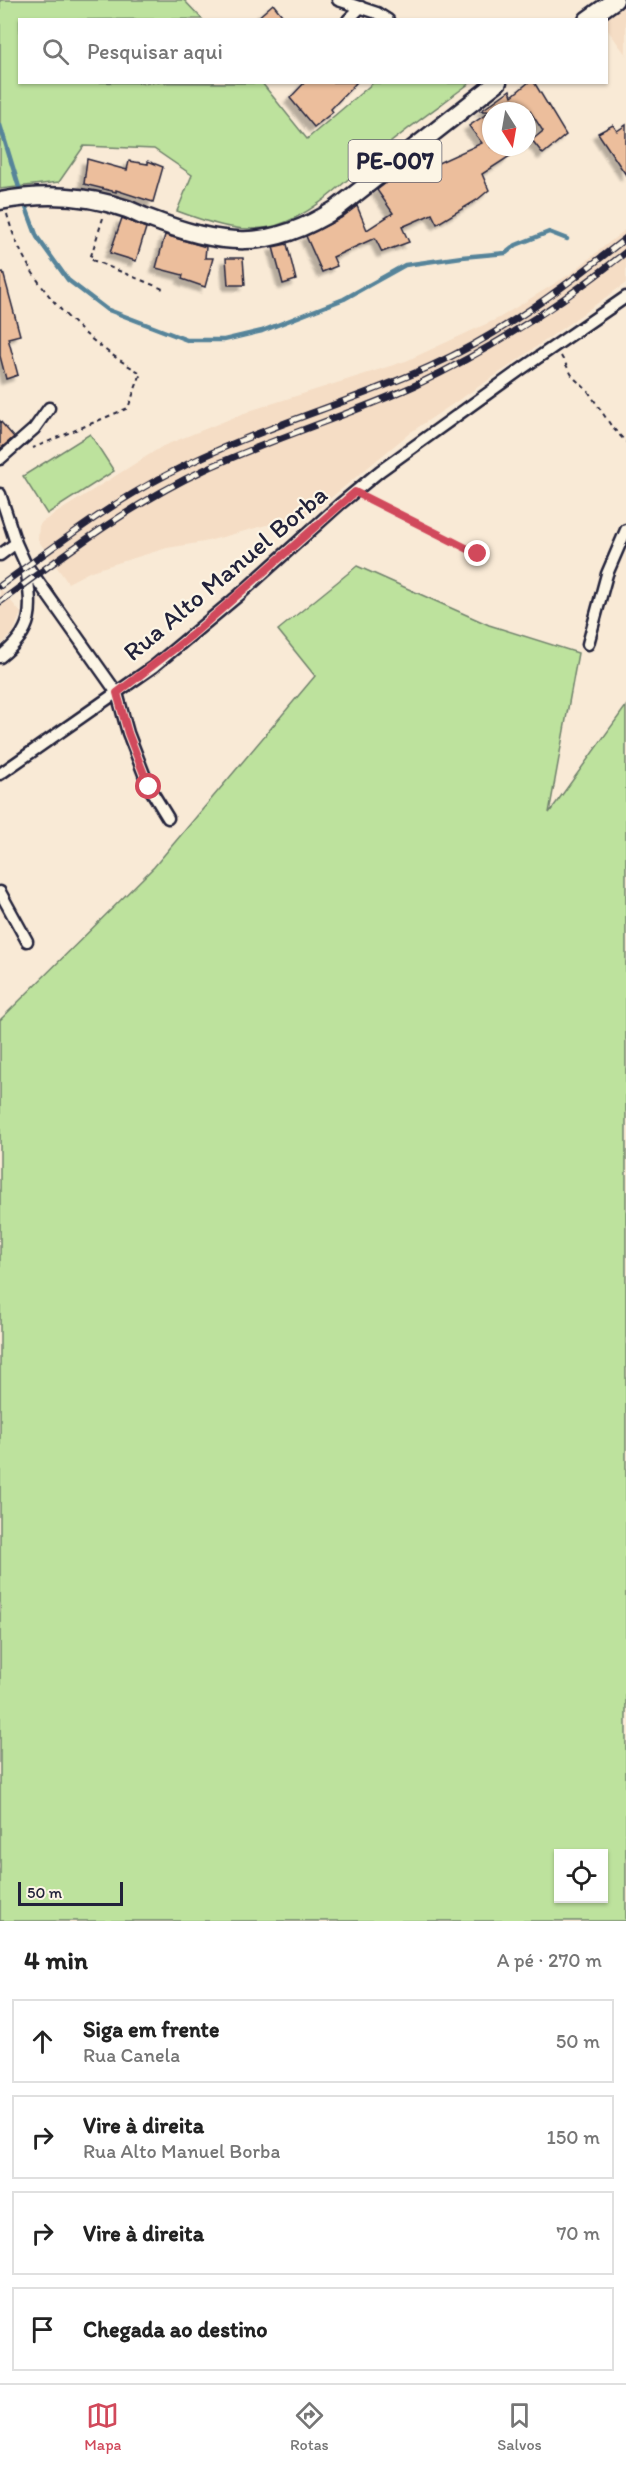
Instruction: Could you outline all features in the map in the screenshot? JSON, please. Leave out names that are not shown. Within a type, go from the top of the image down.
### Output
[{"type":"main road","points":[[588,18],[615,0]]},
{"type":"main road","name":"PE-007","points":[[5,200],[48,196],[82,198],[108,204],[204,237],[220,240],[266,239],[288,234],[315,222],[336,209],[495,84]]},
{"type":"street","points":[[338,0],[361,7],[384,18]]},
{"type":"street","points":[[350,18],[361,7]]},
{"type":"street","name":"Rua Alto Manuel Borba","points":[[0,774],[117,693],[199,629],[355,492],[433,432],[626,297]]},
{"type":"street","points":[[0,459],[34,429],[49,408]]},
{"type":"street","points":[[0,494],[16,543],[26,563],[117,693],[128,733],[149,787],[168,818]]},
{"type":"street","points":[[588,644],[607,574],[626,530]]},
{"type":"street","points":[[0,555],[16,543]]},
{"type":"street","points":[[0,657],[19,642],[28,623],[31,601],[26,563]]},
{"type":"street","points":[[0,892],[27,941]]},
{"type":"path","points":[[5,200],[12,234],[54,304],[120,362],[141,373],[128,408],[30,449]]},
{"type":"path","points":[[108,204],[90,259],[163,289]]},
{"type":"path","points":[[554,346],[573,377],[588,391],[612,427],[626,442]]},
{"type":"path","points":[[355,492],[478,554]]},
{"type":"shaded area","points":[[609,0],[626,0],[626,55],[608,30],[608,18],[600,18]]},
{"type":"shaded area","points":[[626,229],[626,283],[508,367],[411,432],[316,510],[204,542],[167,548],[91,571],[68,583],[38,540],[39,526],[42,522],[163,446],[252,410],[406,361],[499,318],[570,274]]},
{"type":"shaded area","points":[[0,588],[21,613],[13,633],[0,646]]},
{"type":"green space","points":[[0,0],[184,0],[201,18],[18,18],[18,84],[263,84],[307,139],[372,84],[469,84],[396,138],[334,192],[306,212],[275,226],[237,228],[212,223],[177,211],[192,175],[154,149],[84,146],[59,182],[0,189]]},
{"type":"green space","points":[[90,434],[114,471],[47,514],[23,476]]},
{"type":"green space","points":[[357,566],[489,625],[578,653],[549,813],[626,706],[626,1921],[0,1921],[0,1020],[154,867],[315,676],[278,630]]},
{"type":"building","points":[[273,4],[284,18],[257,18]]},
{"type":"building","points":[[303,84],[355,84],[331,109],[333,112],[314,127],[290,98]]},
{"type":"building","points":[[527,84],[535,84],[566,135],[543,154],[536,145],[536,137],[543,131],[536,120],[536,102],[493,102],[510,90],[512,96]]},
{"type":"building","points":[[482,117],[482,143],[469,126]]},
{"type":"building","points":[[613,125],[617,131],[626,125],[626,175],[598,133]]},
{"type":"building","points":[[482,143],[482,156],[510,156],[482,174],[489,190],[477,200],[437,224],[432,214],[402,227],[409,242],[382,252],[375,238],[333,257],[337,266],[322,272],[306,236],[341,218],[357,206],[367,230],[393,213],[377,190],[429,150],[436,164]]},
{"type":"building","points":[[87,159],[127,170],[129,161],[148,164],[148,161],[163,167],[153,202],[116,190],[116,192],[84,184]]},
{"type":"building","points":[[122,218],[146,228],[136,261],[110,253]]},
{"type":"building","points":[[165,235],[206,247],[205,258],[213,258],[205,287],[182,279],[183,275],[156,268]]},
{"type":"building","points":[[287,244],[296,280],[283,284],[273,247]]},
{"type":"building","points":[[226,258],[243,258],[245,285],[228,285]]},
{"type":"building","points":[[3,272],[20,335],[8,338],[18,375],[6,379],[0,356],[0,273]]},
{"type":"building","points":[[0,421],[14,437],[0,449]]},
{"type":"waterway","points":[[0,125],[21,194]]},
{"type":"waterway","points":[[24,202],[37,237],[68,280],[106,309],[187,340],[224,340],[262,331],[344,299],[405,265],[506,253],[516,245],[549,232],[567,239]]},
{"type":"railway","points":[[0,586],[104,512],[170,473],[233,444],[397,381],[482,340],[556,292],[626,238]]},
{"type":"railway","points":[[0,602],[74,548],[151,498],[206,469],[390,396],[444,371],[525,325],[626,252]]},
{"type":"route","points":[[149,787],[128,733],[117,693],[192,635],[355,492],[478,554]]}]
